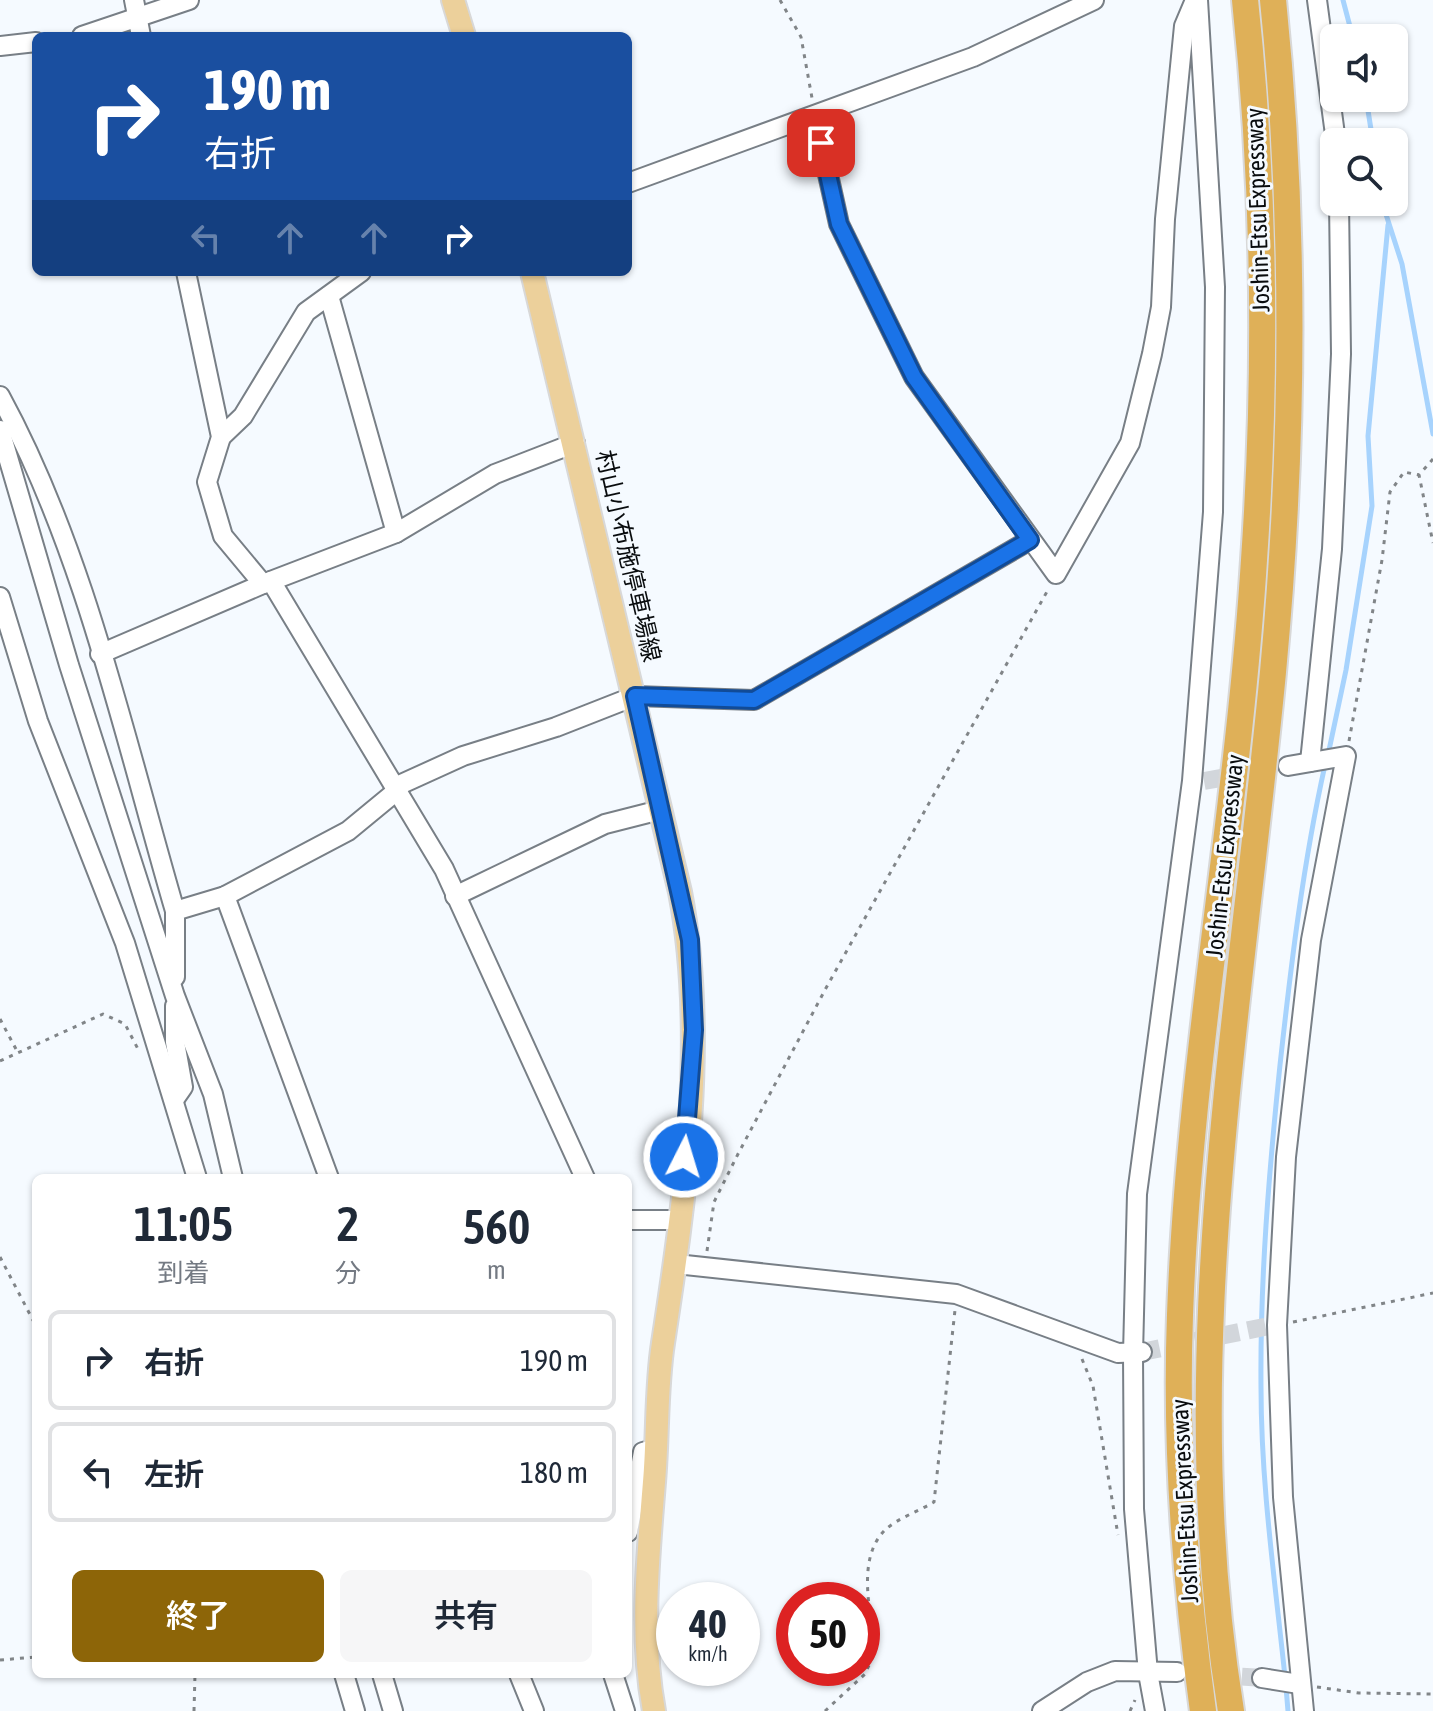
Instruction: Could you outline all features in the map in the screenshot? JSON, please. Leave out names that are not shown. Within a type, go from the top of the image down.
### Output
[{"type":"highway","name":"Joshin-Etsu Expressway","points":[[1203,1711],[1183,1519],[1180,1315],[1192,1148],[1245,672],[1259,465],[1263,365],[1261,220],[1245,0]]},
{"type":"highway","name":"Joshin-Etsu Expressway","points":[[1231,1711],[1213,1547],[1206,1393],[1219,1152],[1282,564],[1290,290],[1283,117],[1273,0]]},
{"type":"main road","points":[[453,0],[463,32]]},
{"type":"main road","name":"村山小布施停車場線","points":[[533,276],[680,892],[694,984],[694,1030],[676,1264],[663,1343],[645,1594],[653,1708]]},
{"type":"street","points":[[90,32],[136,8],[189,0]]},
{"type":"street","points":[[632,182],[973,57],[1094,0]]},
{"type":"street","points":[[815,116],[839,224],[914,377],[1056,574],[1130,443],[1149,369],[1161,307],[1165,219],[1184,26],[1196,0]]},
{"type":"street","points":[[1155,1711],[1148,1673],[1134,1509],[1137,1194],[1198,781],[1213,512],[1215,287],[1196,0]]},
{"type":"street","points":[[1317,0],[1334,128]]},
{"type":"street","points":[[136,8],[140,32]]},
{"type":"street","points":[[0,46],[32,42]]},
{"type":"street","points":[[1310,762],[1332,549],[1341,354],[1339,216]]},
{"type":"street","points":[[187,276],[221,437]]},
{"type":"street","points":[[356,276],[306,312],[243,416],[221,437],[207,482],[223,536],[267,583],[398,788],[444,869],[583,1174]]},
{"type":"street","points":[[329,296],[396,533]]},
{"type":"street","points":[[0,396],[50,498],[100,654],[175,911],[175,1042],[183,1087],[174,1100]]},
{"type":"street","points":[[0,430],[69,665],[175,996],[213,1094],[232,1174]]},
{"type":"street","points":[[100,654],[267,583],[396,533],[495,474],[575,443]]},
{"type":"street","points":[[175,911],[225,896],[348,831],[415,774],[463,756],[556,727],[635,696],[754,700],[1030,540]]},
{"type":"street","points":[[0,597],[38,721],[125,943],[196,1174]]},
{"type":"street","points":[[1288,766],[1346,756],[1311,940],[1286,1157],[1273,1325],[1283,1497],[1304,1711]]},
{"type":"street","points":[[455,896],[605,824],[660,810]]},
{"type":"street","points":[[225,896],[328,1174]]},
{"type":"street","points":[[632,1220],[678,1220]]},
{"type":"street","points":[[676,1264],[956,1294],[1118,1353],[1137,1353]]},
{"type":"street","points":[[632,1511],[643,1452],[657,1448]]},
{"type":"street","points":[[1042,1711],[1087,1682],[1115,1671],[1177,1672]]},
{"type":"street","points":[[345,1678],[355,1711]]},
{"type":"street","points":[[383,1678],[393,1711]]},
{"type":"street","points":[[521,1678],[534,1711]]},
{"type":"street","points":[[614,1678],[625,1711],[653,1708]]},
{"type":"street","points":[[1262,1678],[1299,1684]]},
{"type":"path","points":[[780,0],[801,37],[815,116]]},
{"type":"path","points":[[1419,475],[1433,459]]},
{"type":"path","points":[[1346,756],[1382,560],[1390,492],[1404,472],[1419,475]]},
{"type":"path","points":[[1419,475],[1433,543]]},
{"type":"path","points":[[704,1269],[714,1202],[738,1154],[826,988],[1056,574]]},
{"type":"path","points":[[0,1061],[103,1014],[125,1024],[144,1060]]},
{"type":"path","points":[[0,1019],[18,1052]]},
{"type":"path","points":[[0,1257],[32,1318]]},
{"type":"path","points":[[1273,1325],[1433,1293]]},
{"type":"path","points":[[825,1711],[873,1664],[875,1652],[868,1565],[876,1544],[897,1522],[934,1502],[956,1294]]},
{"type":"path","points":[[1070,1337],[1093,1386],[1119,1539]]},
{"type":"path","points":[[0,1660],[32,1657]]},
{"type":"path","points":[[194,1711],[195,1678]]},
{"type":"path","points":[[1299,1684],[1359,1693],[1433,1694]]},
{"type":"waterway","points":[[1343,0],[1349,24]]},
{"type":"waterway","points":[[1368,112],[1371,128]]},
{"type":"waterway","points":[[1387,216],[1402,264],[1433,434]]},
{"type":"waterway","points":[[1328,755],[1346,670],[1372,506],[1368,436],[1388,225]]},
{"type":"waterway","points":[[1285,1677],[1263,1460],[1261,1347],[1264,1266],[1272,1145],[1289,990],[1304,877],[1325,765]]},
{"type":"waterway","points":[[1286,1687],[1288,1711]]},
{"type":"tunnel","points":[[1204,781],[1288,766]]},
{"type":"tunnel","points":[[1142,1352],[1269,1326]]},
{"type":"tunnel","points":[[1188,1673],[1262,1678]]},
{"type":"route","points":[[684,1157],[694,1030],[690,940],[635,696],[754,700],[1030,540],[914,377],[839,224],[821,143]]}]
